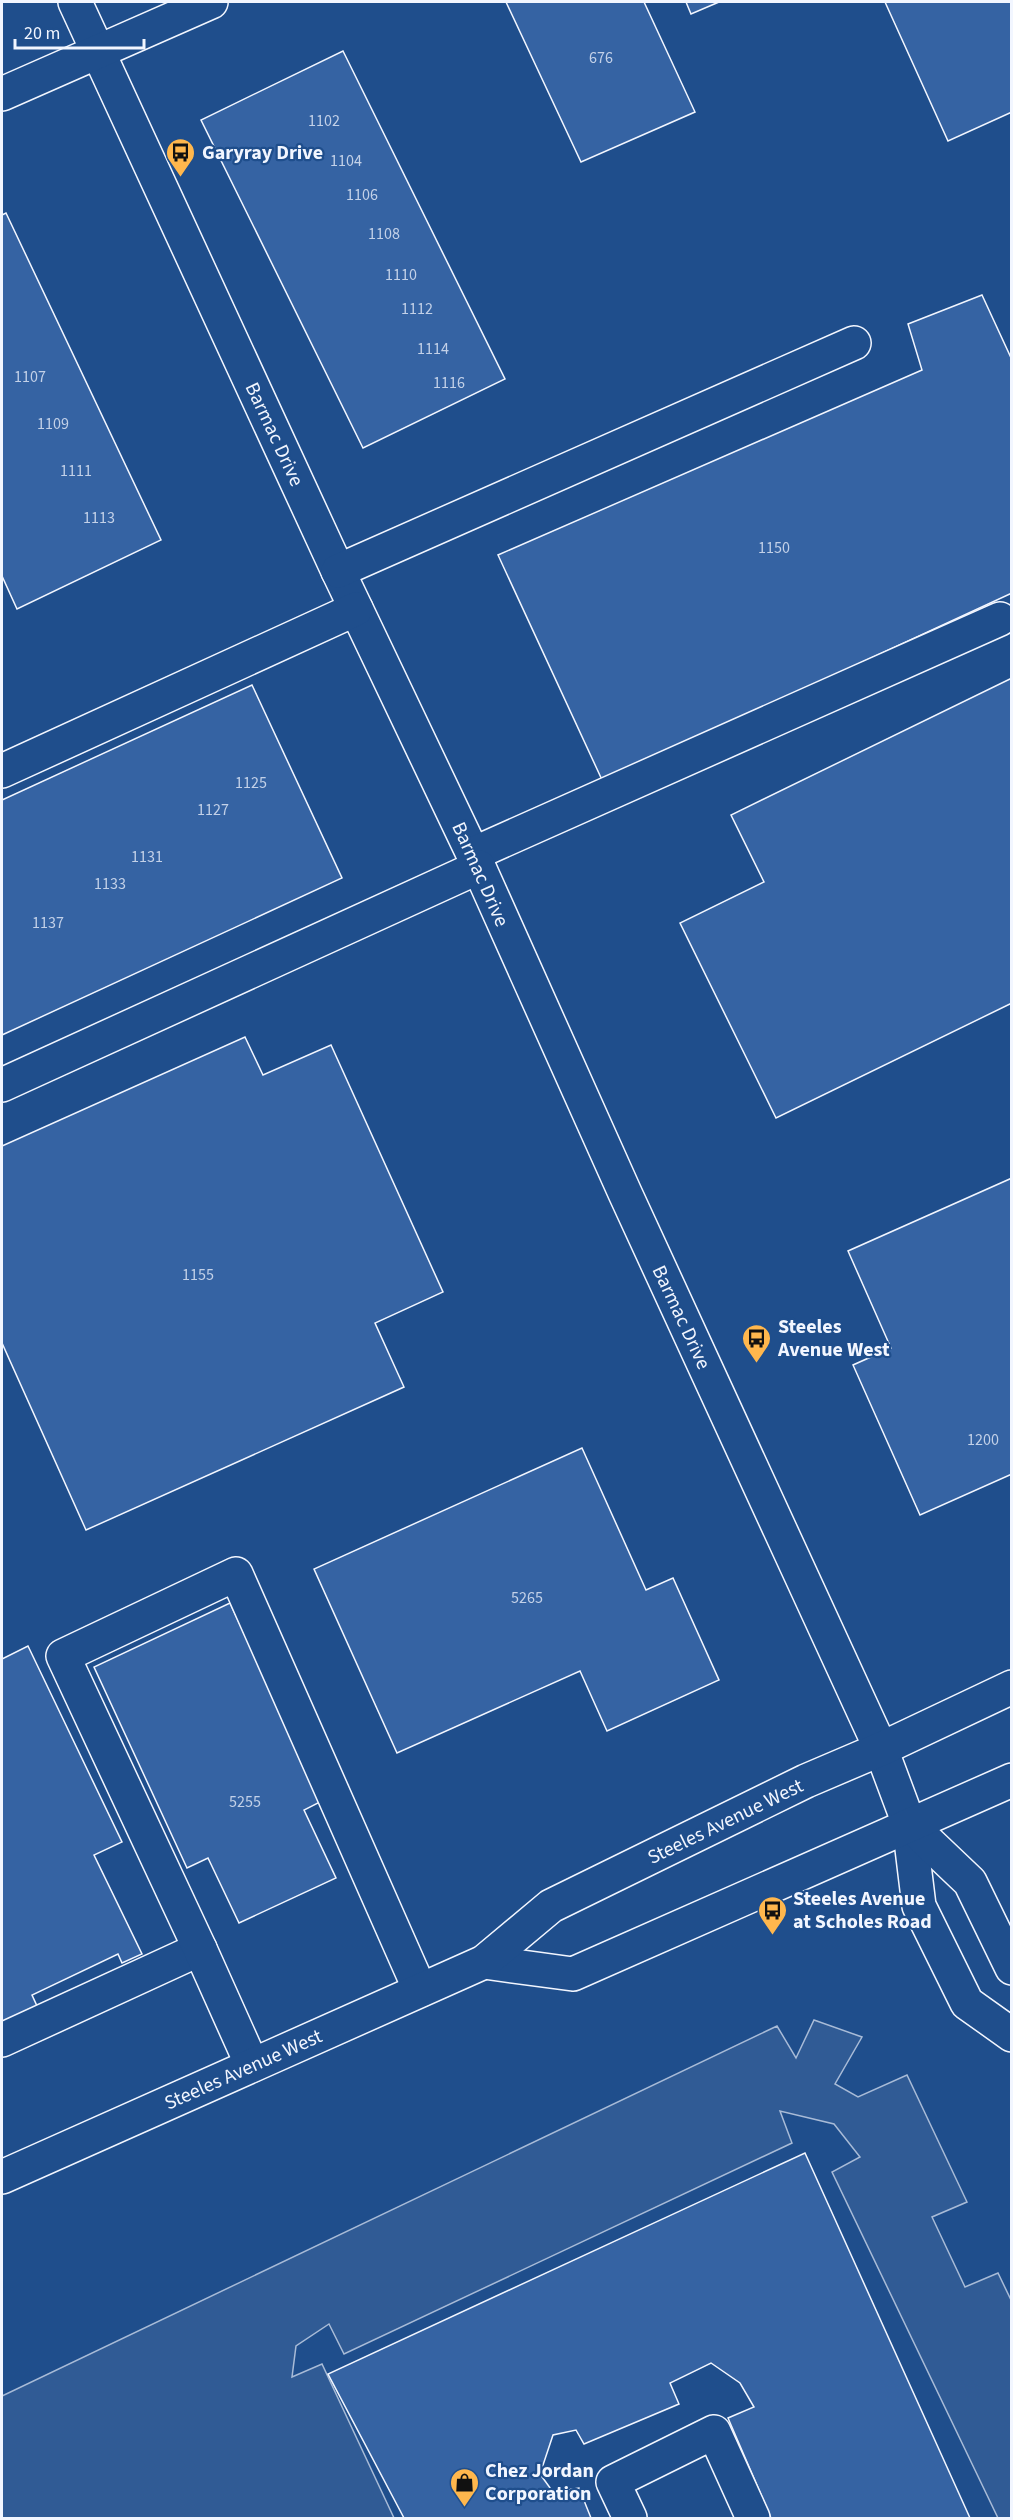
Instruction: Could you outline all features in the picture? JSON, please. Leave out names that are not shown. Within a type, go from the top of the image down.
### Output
[{"type":"street","name":"Barmac Drive","points":[[75,2],[338,571],[476,860],[625,1193],[881,1749],[909,1824]]},
{"type":"street","points":[[2,94],[211,2]]},
{"type":"street","points":[[338,571],[855,343]]},
{"type":"street","points":[[2,771],[356,609]]},
{"type":"street","points":[[2,1085],[476,860],[1000,619]]},
{"type":"street","points":[[252,2065],[63,1656],[236,1574],[420,1990]]},
{"type":"street","name":"Steeles Avenue West","points":[[2,2177],[484,1962],[551,1906],[806,1781],[881,1749],[1011,1687]]},
{"type":"street","points":[[484,1962],[573,1974],[1011,1780]]},
{"type":"street","points":[[909,1824],[970,1882],[1011,1968]]},
{"type":"street","points":[[909,1824],[919,1906],[967,2003],[1011,2035]]},
{"type":"street","points":[[2,2040],[200,1949]]},
{"type":"street","points":[[630,2518],[613,2482],[714,2432],[753,2518]]},
{"type":"shaded area","points":[[814,2020],[862,2037],[835,2084],[858,2097],[907,2075],[967,2202],[932,2217],[965,2287],[998,2273],[1011,2300],[1011,2518],[998,2518],[832,2172],[860,2157],[834,2124],[780,2111],[792,2143],[344,2354],[329,2324],[296,2346],[292,2377],[322,2364],[394,2518],[2,2518],[2,2396],[777,2026],[796,2058]]},
{"type":"building","points":[[506,2],[644,2],[695,112],[581,162]]},
{"type":"building","points":[[686,2],[719,2],[691,14]]},
{"type":"building","points":[[885,2],[1012,2],[1012,112],[948,141]]},
{"type":"building","points":[[343,51],[505,379],[363,448],[201,120]]},
{"type":"building","points":[[6,213],[161,540],[17,609],[2,576],[2,215]]},
{"type":"building","points":[[982,295],[1012,360],[1012,593],[603,782],[498,555],[922,370],[908,324]]},
{"type":"building","points":[[1012,678],[1012,1003],[776,1118],[680,923],[764,882],[731,815]]},
{"type":"building","points":[[252,685],[342,878],[2,1035],[2,800]]},
{"type":"building","points":[[245,1037],[263,1075],[331,1045],[443,1292],[375,1323],[404,1387],[86,1530],[2,1343],[2,1146]]},
{"type":"building","points":[[1012,1178],[1012,1474],[920,1515],[853,1365],[891,1348],[848,1251]]},
{"type":"building","points":[[582,1448],[646,1590],[673,1578],[719,1680],[607,1731],[580,1671],[397,1753],[314,1569]]},
{"type":"building","points":[[230,1603],[322,1801],[304,1810],[336,1878],[239,1923],[208,1858],[187,1868],[94,1667]]},
{"type":"building","points":[[28,1646],[122,1842],[94,1855],[142,1954],[122,1963],[118,1954],[32,1995],[37,2006],[2,2023],[2,1659]]},
{"type":"building","points":[[805,2153],[970,2518],[771,2518],[728,2418],[754,2407],[740,2383],[711,2363],[670,2383],[679,2404],[584,2444],[576,2430],[553,2435],[540,2474],[553,2492],[579,2488],[591,2518],[404,2518],[328,2374]]},
{"type":"place","name":"Garyray Drive","points":[[181,178]]},
{"type":"place","name":"Steeles Avenue West","points":[[757,1364]]},
{"type":"place","name":"Steeles Avenue at Scholes Road","points":[[772,1936]]},
{"type":"place","name":"Chez Jordan Corporation","points":[[464,2508]]}]
